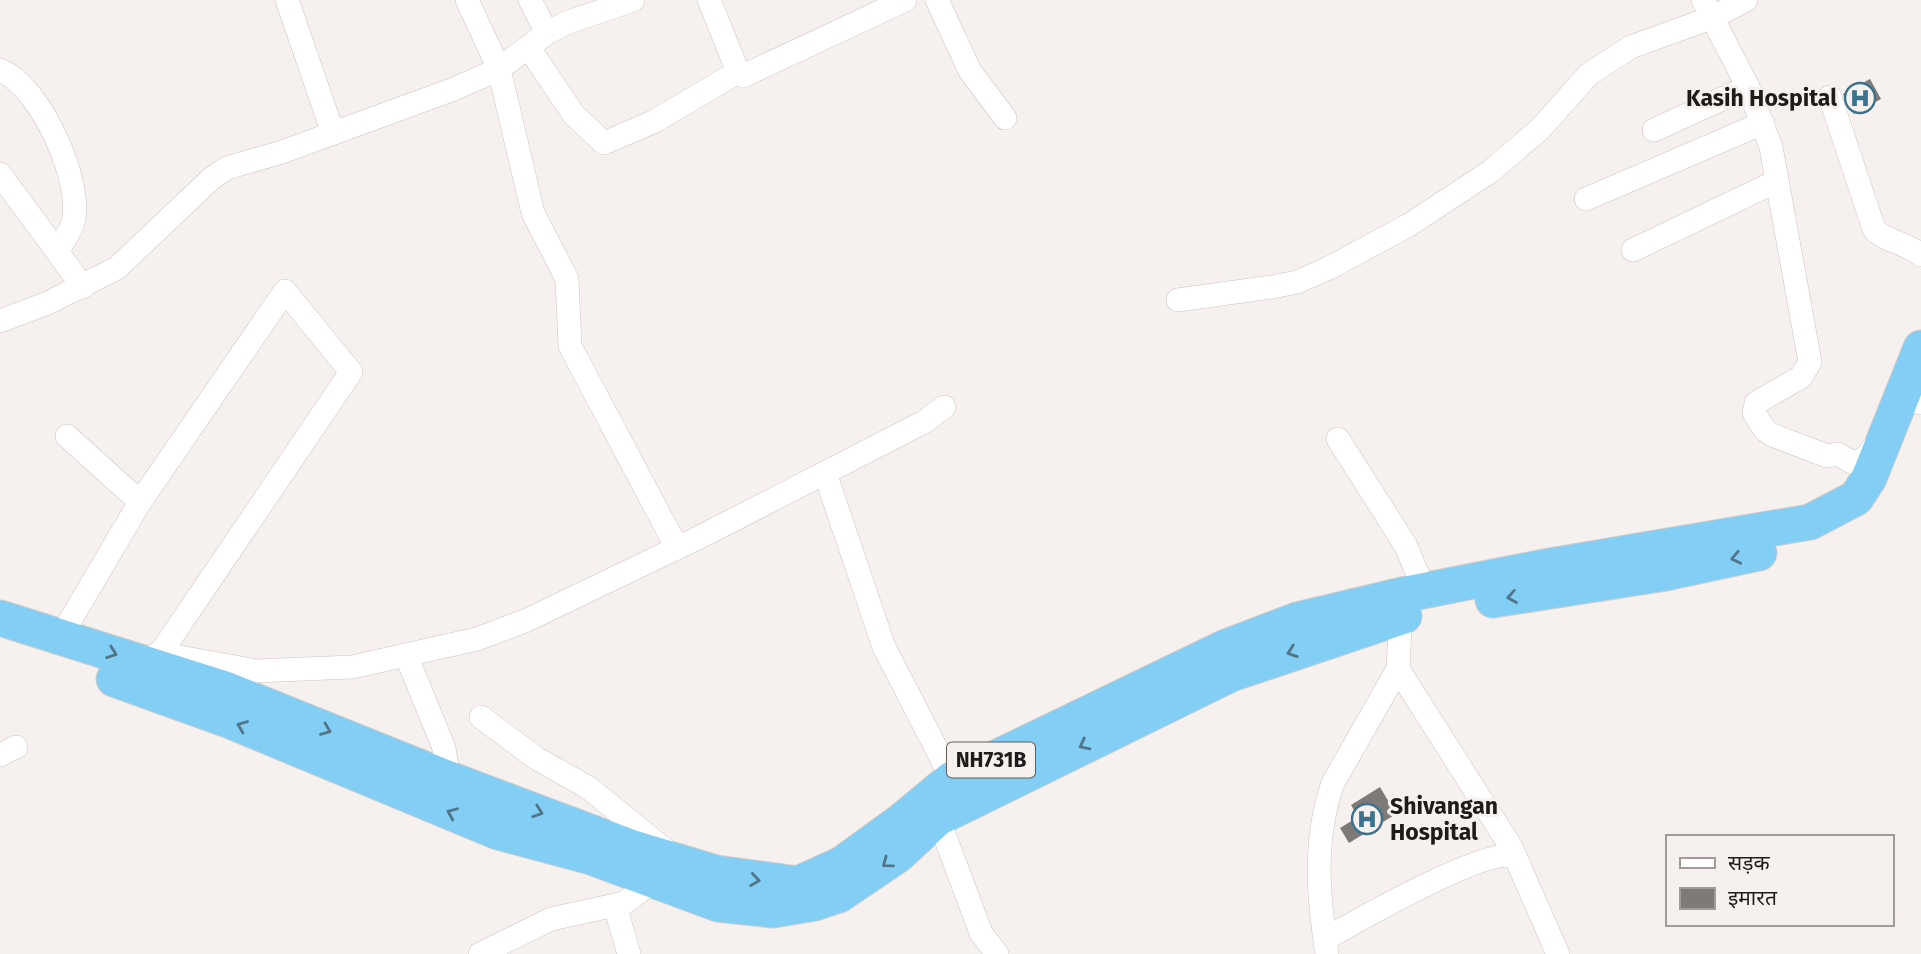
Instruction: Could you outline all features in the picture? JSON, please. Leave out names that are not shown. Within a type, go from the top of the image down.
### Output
[{"type":"highway","name":"NH731B","points":[[0,618],[155,660],[668,871],[798,884],[842,863],[900,822],[952,779],[1226,647],[1297,620],[1810,522],[1856,498],[1870,478],[1885,434],[1921,348]]},
{"type":"highway","points":[[0,644],[76,665],[229,720],[498,832],[591,857],[668,871],[718,904],[773,910],[815,903],[863,881],[898,855],[938,818],[1231,674],[1409,600],[1665,573],[1833,536],[1856,526],[1873,508],[1887,484],[1920,401]]},
{"type":"street","points":[[287,0],[333,133]]},
{"type":"street","points":[[467,0],[499,69],[533,213],[567,279],[570,346],[677,548]]},
{"type":"street","points":[[530,0],[547,33]]},
{"type":"street","points":[[0,321],[83,287],[117,268],[140,250],[212,178],[227,168],[454,89],[499,69],[547,33],[633,0]]},
{"type":"street","points":[[709,0],[738,72],[743,76],[905,0]]},
{"type":"street","points":[[937,0],[970,71],[1005,118]]},
{"type":"street","points":[[1178,300],[1297,282],[1329,268],[1409,225],[1492,171],[1540,129],[1589,74],[1631,47],[1707,9],[1746,0]]},
{"type":"street","points":[[1707,9],[1748,87],[1763,123],[1777,181],[1810,362],[1801,377],[1756,403],[1754,413],[1765,430],[1772,435],[1828,456],[1838,454],[1853,463],[1865,458],[1885,434]]},
{"type":"street","points":[[528,48],[574,116],[604,143],[653,122],[738,72]]},
{"type":"street","points":[[0,70],[42,108],[71,181],[73,222],[58,251]]},
{"type":"street","points":[[1654,130],[1748,87]]},
{"type":"street","points":[[1830,97],[1874,229],[1883,237],[1907,244],[1921,255]]},
{"type":"street","points":[[1586,199],[1763,123]]},
{"type":"street","points":[[0,174],[83,287]]},
{"type":"street","points":[[1633,250],[1777,181]]},
{"type":"street","points":[[61,636],[140,502],[285,291],[351,372],[155,660],[256,671],[352,667],[477,639],[525,621],[677,548],[924,422],[944,407]]},
{"type":"street","points":[[67,436],[140,502]]},
{"type":"street","points":[[1338,439],[1406,546],[1409,600],[1398,669],[1326,802],[1318,854],[1318,889],[1326,946],[1462,870],[1500,856],[1513,856]]},
{"type":"street","points":[[825,473],[884,647],[952,779]]},
{"type":"street","points":[[407,655],[444,748],[449,779]]},
{"type":"street","points":[[1398,669],[1511,847],[1558,954]]},
{"type":"street","points":[[480,954],[551,919],[620,904],[668,871],[589,788],[536,758],[481,717]]},
{"type":"street","points":[[938,818],[981,933],[997,954]]},
{"type":"street","points":[[620,904],[617,915],[629,954]]},
{"type":"building","points":[[1870,79],[1881,99],[1854,114],[1843,94]]},
{"type":"building","points":[[1380,787],[1396,814],[1349,843],[1340,828],[1358,817],[1351,805]]},
{"type":"place","name":"Kasih Hospital","points":[[1860,98]]},
{"type":"place","name":"Shivangan Hospital","points":[[1367,819]]}]
